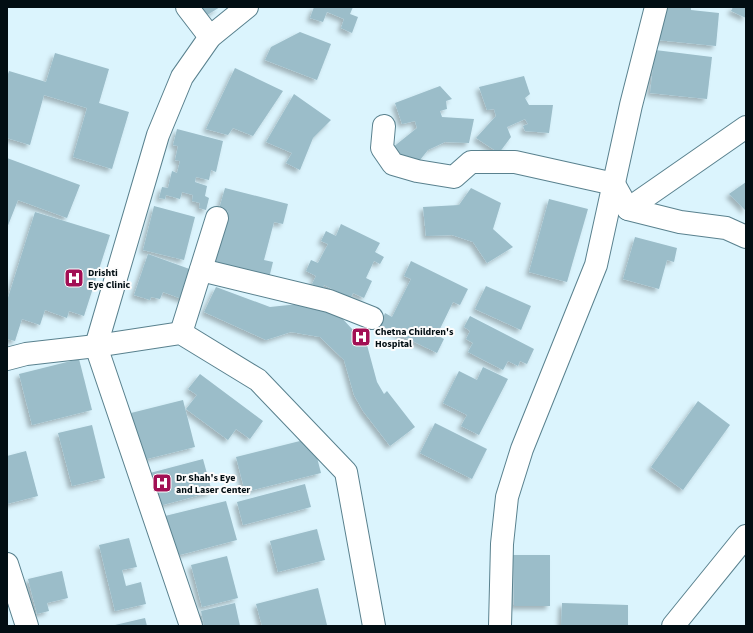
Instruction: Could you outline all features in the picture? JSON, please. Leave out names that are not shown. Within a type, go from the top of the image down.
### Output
[{"type":"street","points":[[187,7],[210,37]]},
{"type":"street","points":[[191,626],[96,346],[158,135],[182,76],[210,37],[247,7]]},
{"type":"street","points":[[500,626],[502,544],[507,497],[522,449],[596,265],[631,105],[656,7]]},
{"type":"street","points":[[384,126],[382,148],[393,164],[417,172],[454,177],[471,162],[515,162],[614,184],[628,209],[680,222],[726,228],[746,237]]},
{"type":"street","points":[[628,209],[746,127]]},
{"type":"street","points":[[181,332],[217,218]]},
{"type":"street","points":[[201,270],[329,301],[372,318]]},
{"type":"street","points":[[7,359],[26,354],[96,346],[181,332],[258,380],[346,472],[374,626]]},
{"type":"street","points":[[673,626],[746,536]]},
{"type":"street","points":[[7,564],[27,626]]},
{"type":"building","points":[[197,7],[220,7],[204,17]]},
{"type":"building","points":[[314,7],[353,7],[350,14],[358,17],[352,33],[341,28],[344,19],[327,12],[323,22],[310,18]]},
{"type":"building","points":[[661,7],[691,7],[691,10],[719,13],[716,46],[657,40]]},
{"type":"building","points":[[733,7],[746,7],[746,18],[731,11]]},
{"type":"building","points":[[300,32],[331,44],[317,80],[265,60],[271,47]]},
{"type":"building","points":[[655,50],[712,57],[707,99],[650,93]]},
{"type":"building","points":[[55,53],[109,69],[99,103],[129,112],[112,169],[73,157],[87,108],[44,95],[30,145],[7,138],[7,77],[9,71],[46,82]]},
{"type":"building","points":[[235,68],[283,91],[253,136],[233,128],[228,135],[206,129]]},
{"type":"building","points":[[524,76],[530,94],[525,98],[529,105],[553,105],[549,133],[525,131],[523,126],[528,124],[525,119],[507,127],[511,137],[499,153],[476,138],[496,116],[494,109],[487,110],[479,87]]},
{"type":"building","points":[[440,86],[452,99],[446,101],[447,109],[440,111],[442,117],[474,119],[469,143],[445,142],[428,150],[416,165],[392,148],[417,128],[415,121],[402,124],[395,103]]},
{"type":"building","points":[[294,94],[331,120],[313,138],[300,170],[286,163],[292,153],[266,142]]},
{"type":"building","points":[[177,129],[223,141],[216,172],[211,170],[209,180],[196,177],[195,182],[207,186],[205,196],[209,198],[206,210],[199,208],[200,203],[192,201],[193,195],[182,192],[180,199],[166,195],[165,199],[159,198],[162,187],[168,188],[172,171],[177,173],[180,161],[175,160],[178,146],[173,145]]},
{"type":"building","points":[[7,158],[80,185],[67,218],[18,200],[7,228]]},
{"type":"building","points":[[746,182],[746,211],[729,194]]},
{"type":"building","points":[[225,188],[288,204],[283,224],[274,222],[264,260],[273,262],[269,278],[206,262],[218,248],[228,211],[219,209]]},
{"type":"building","points":[[471,188],[501,203],[493,229],[513,247],[487,263],[473,242],[452,235],[426,236],[423,207],[459,205]]},
{"type":"building","points":[[549,199],[588,209],[567,282],[529,272]]},
{"type":"building","points":[[154,206],[195,217],[184,260],[143,250]]},
{"type":"building","points":[[35,212],[110,235],[84,316],[69,311],[67,318],[45,310],[40,325],[22,319],[15,341],[7,339],[7,301]]},
{"type":"building","points":[[341,224],[380,243],[375,252],[384,257],[380,264],[374,261],[366,278],[372,281],[364,298],[353,293],[349,302],[336,295],[338,292],[324,285],[323,289],[312,284],[316,276],[306,271],[311,260],[318,263],[328,244],[321,241],[326,231],[336,236]]},
{"type":"building","points":[[635,237],[677,248],[674,262],[667,260],[659,289],[623,279]]},
{"type":"building","points":[[148,254],[195,271],[185,300],[163,292],[160,299],[151,297],[150,300],[134,295]]},
{"type":"building","points":[[411,261],[468,289],[460,305],[453,302],[437,335],[444,339],[437,353],[380,325],[385,313],[392,317],[411,279],[404,276]]},
{"type":"building","points":[[486,286],[531,306],[521,330],[475,309]]},
{"type":"building","points":[[216,287],[270,307],[308,303],[339,315],[367,345],[377,382],[384,394],[387,391],[415,427],[390,446],[363,411],[354,395],[344,360],[320,337],[291,332],[266,340],[204,312]]},
{"type":"building","points":[[470,316],[534,349],[527,364],[520,361],[518,366],[508,361],[503,370],[468,352],[473,343],[466,339],[470,331],[464,327]]},
{"type":"building","points":[[79,359],[92,410],[32,425],[19,374]]},
{"type":"building","points":[[483,367],[508,379],[479,435],[461,426],[467,415],[443,403],[459,371],[477,380]]},
{"type":"building","points":[[200,374],[263,421],[250,439],[236,429],[228,440],[186,409],[197,395],[188,389]]},
{"type":"building","points":[[183,400],[195,447],[143,460],[131,413]]},
{"type":"building","points":[[698,401],[730,425],[683,490],[651,467]]},
{"type":"building","points":[[435,423],[487,449],[472,479],[420,453]]},
{"type":"building","points":[[92,425],[105,478],[72,486],[58,433]]},
{"type":"building","points":[[312,438],[321,473],[245,492],[236,457]]},
{"type":"building","points":[[26,451],[38,496],[7,504],[7,456]]},
{"type":"building","points":[[203,459],[212,492],[159,506],[150,473]]},
{"type":"building","points":[[305,484],[311,507],[243,525],[237,502]]},
{"type":"building","points":[[226,501],[237,540],[176,556],[165,516]]},
{"type":"building","points":[[317,529],[325,560],[278,572],[270,541]]},
{"type":"building","points":[[129,538],[137,567],[122,570],[126,586],[141,582],[146,604],[115,611],[99,545]]},
{"type":"building","points":[[513,555],[550,555],[550,606],[514,606]]},
{"type":"building","points":[[227,556],[238,598],[202,607],[191,565]]},
{"type":"building","points":[[62,571],[68,598],[47,603],[49,611],[37,614],[28,579]]},
{"type":"building","points":[[318,588],[327,625],[262,626],[256,604]]},
{"type":"building","points":[[235,603],[240,626],[204,626],[201,611]]},
{"type":"building","points":[[562,603],[628,605],[628,626],[561,626]]},
{"type":"building","points":[[145,618],[147,626],[115,626],[115,625]]},
{"type":"place","name":"Drishti Eye Clinic","points":[[74,278]]},
{"type":"place","name":"Chetna Children's Hospital","points":[[361,337]]},
{"type":"place","name":"Dr Shah's Eye and Laser Center","points":[[162,483]]}]
